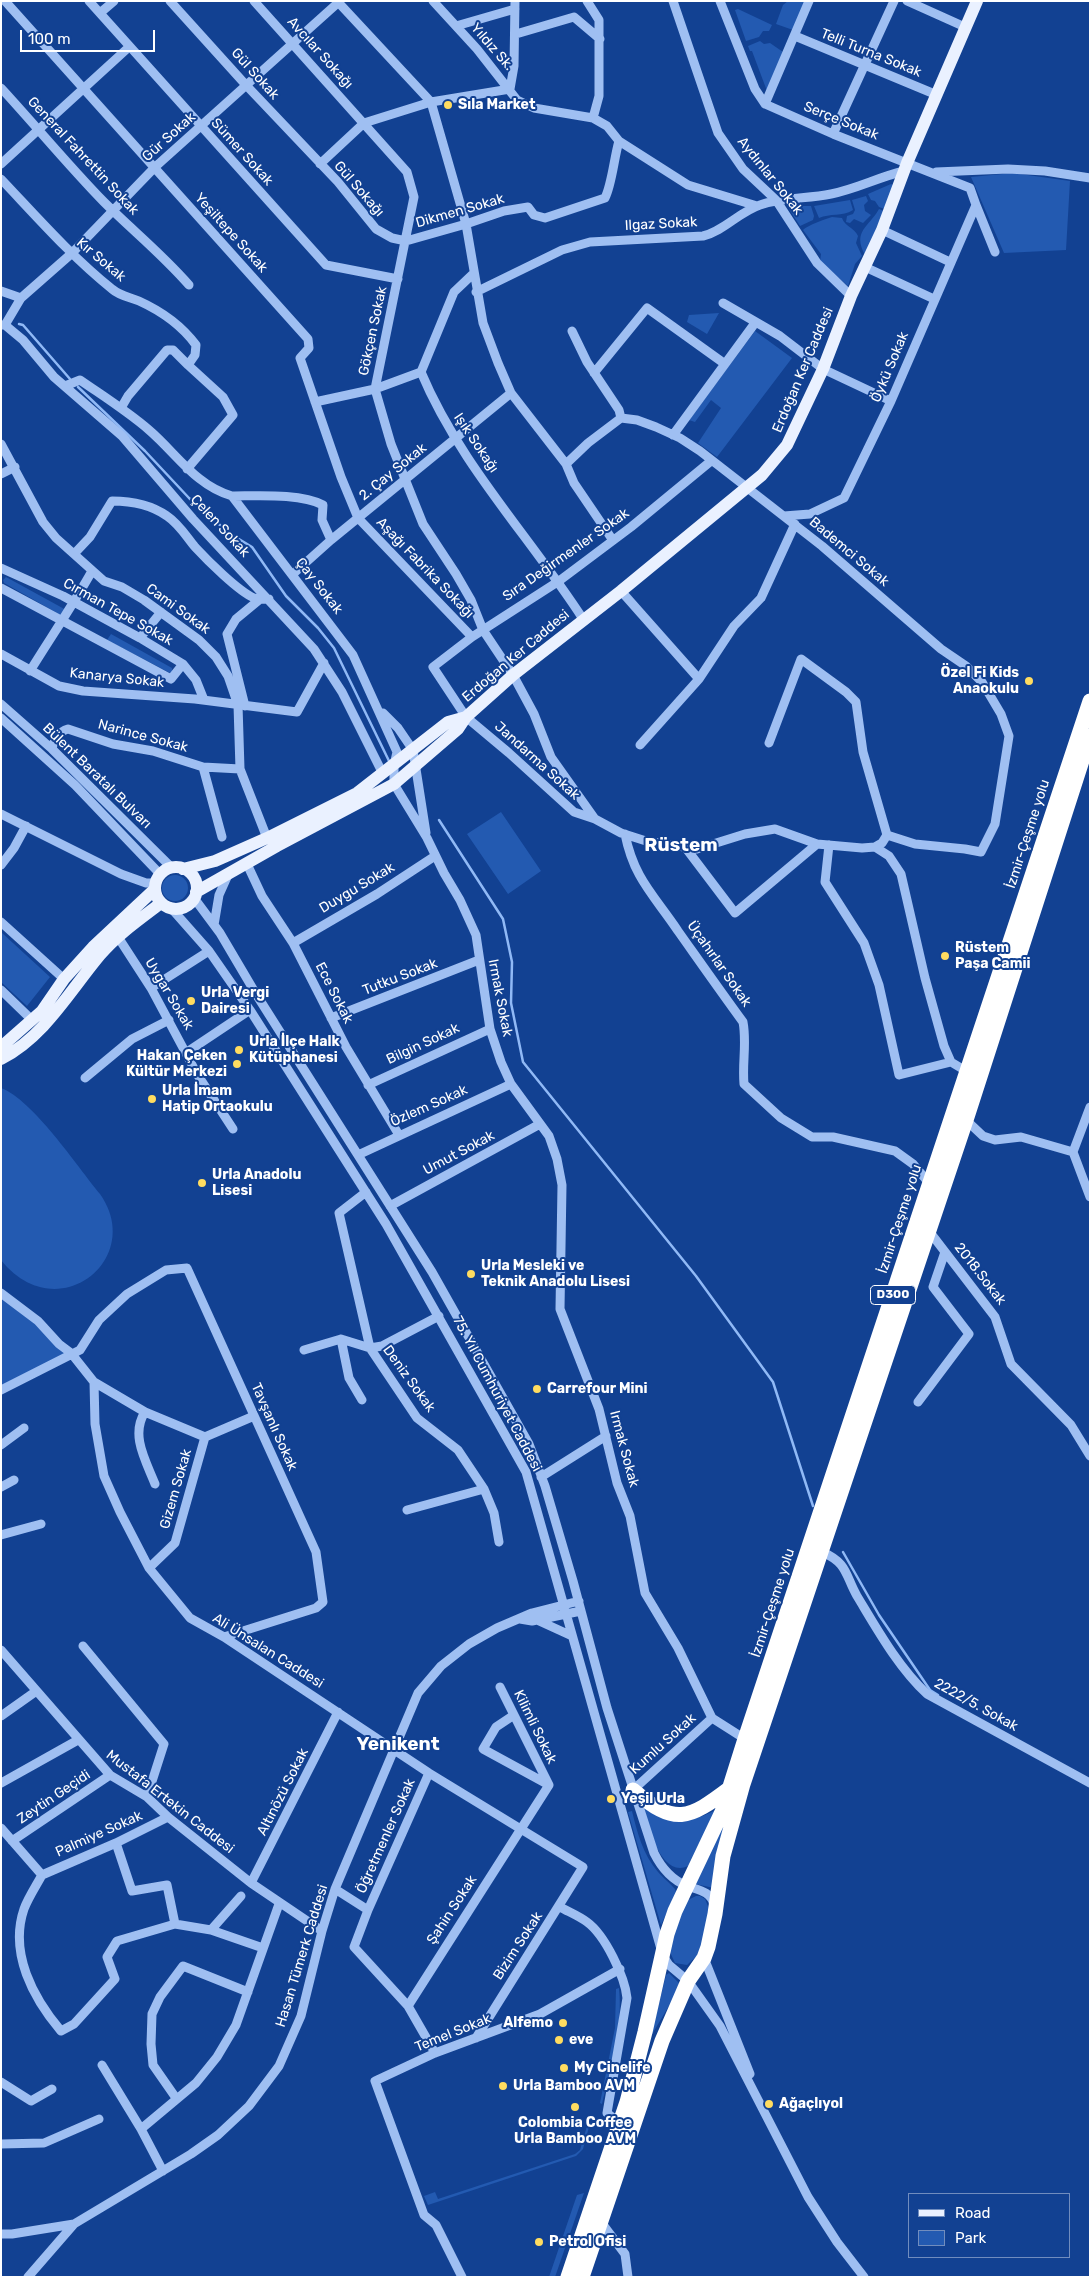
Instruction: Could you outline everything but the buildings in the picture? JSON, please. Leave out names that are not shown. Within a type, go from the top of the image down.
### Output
[{"type":"highway","name":"İzmir-Çeşme yolu","points":[[687,1886],[722,1812],[1090,701]]},
{"type":"highway","name":"İzmir-Çeşme yolu","points":[[716,1914],[723,1856],[743,1784],[966,1120],[1090,736]]},
{"type":"highway","points":[[633,1790],[650,1804],[680,1816],[699,1811],[730,1788]]},
{"type":"highway","name":"D300","points":[[568,2277],[620,2123],[646,2032],[667,1934],[687,1886]]},
{"type":"highway","name":"D300","points":[[582,2277],[662,2041],[688,1981],[704,1958],[716,1914]]},
{"type":"main road","name":"Erdoğan Ker Caddesi","points":[[195,895],[277,846],[394,784],[416,763],[458,729],[466,717],[513,675],[727,506],[762,475],[787,445],[823,369],[851,296],[882,230],[936,94],[977,1]]},
{"type":"main road","name":"Erdoğan Ker Caddesi","points":[[178,868],[215,860],[267,838],[358,793],[448,722],[466,717]]},
{"type":"main road","points":[[1,1047],[42,1011],[64,979],[157,882],[178,868],[194,878],[195,895],[184,907],[166,906],[118,937],[101,954],[51,1019],[20,1049],[1,1059]]},
{"type":"main road","points":[[157,882],[166,906]]},
{"type":"street","name":"Yeşiltepe Sokak","points":[[5,1],[308,339],[309,348],[300,358],[341,478],[358,518]]},
{"type":"street","name":"Sümer Sokak","points":[[89,1],[326,265],[398,279]]},
{"type":"street","points":[[100,13],[114,1]]},
{"type":"street","name":"Gül Sokak","points":[[170,1],[320,164]]},
{"type":"street","name":"Avcılar Sokağı","points":[[254,1],[364,123]]},
{"type":"street","name":"Yıldız Sk.","points":[[433,1],[510,89]]},
{"type":"street","points":[[586,1],[599,20],[599,96],[593,118]]},
{"type":"street","name":"Aydınlar Sokak","points":[[673,1],[718,133],[742,169],[776,200],[817,263],[851,296]]},
{"type":"street","points":[[720,1],[755,89],[765,104]]},
{"type":"street","points":[[765,104],[809,1]]},
{"type":"street","points":[[833,134],[894,1]]},
{"type":"street","points":[[907,1],[965,27]]},
{"type":"street","points":[[338,2],[431,102],[466,224],[476,292],[483,323],[511,393],[566,464],[574,483],[612,540]]},
{"type":"street","name":"Gür Sokak","points":[[21,298],[71,254],[114,212],[154,168],[338,2]]},
{"type":"street","points":[[456,26],[515,5],[516,34],[510,89],[517,100],[534,108],[593,118],[608,126],[619,141],[688,185],[757,206]]},
{"type":"street","points":[[516,34],[574,17],[600,39]]},
{"type":"street","name":"Telli Turna Sokak","points":[[795,36],[936,94]]},
{"type":"street","points":[[1,164],[130,47]]},
{"type":"street","name":"General Fahrettin Sokak","points":[[1,88],[114,212],[164,257],[189,285]]},
{"type":"street","points":[[320,164],[364,123],[431,102],[510,89]]},
{"type":"street","name":"Serçe Sokak","points":[[765,104],[906,167],[932,172],[970,188],[976,205]]},
{"type":"street","name":"Gökçen Sokak","points":[[364,123],[407,172],[414,197],[375,389],[390,444],[423,524],[464,587],[483,630],[513,675],[534,714],[551,757],[595,819]]},
{"type":"street","name":"Dikmen Sokak","points":[[406,240],[466,224],[504,211],[528,206],[534,215],[545,218],[604,198],[610,189],[611,173],[619,141]]},
{"type":"street","name":"Gül Sokağı","points":[[320,164],[338,182],[376,230],[392,238],[406,240]]},
{"type":"street","name":"Ilgaz Sokak","points":[[476,292],[562,250],[590,242],[712,234],[757,206],[776,200],[826,195],[852,190],[906,167]]},
{"type":"street","points":[[932,172],[1008,169],[1045,171],[1090,178]]},
{"type":"street","name":"Kır Sokak","points":[[1,179],[71,254],[113,290],[124,297],[154,308],[190,337],[196,345],[195,355],[188,364]]},
{"type":"street","points":[[976,205],[995,252]]},
{"type":"street","name":"Öykü Sokak","points":[[784,516],[810,514],[844,498],[891,401],[976,205]]},
{"type":"street","points":[[882,230],[950,262]]},
{"type":"street","points":[[865,267],[934,299]]},
{"type":"street","points":[[315,402],[375,389],[421,372],[454,292],[474,274]]},
{"type":"street","points":[[1,291],[21,298],[3,325]]},
{"type":"street","points":[[723,303],[780,336],[823,369],[891,401]]},
{"type":"street","points":[[594,373],[647,308],[725,364]]},
{"type":"street","points":[[673,435],[755,323]]},
{"type":"street","name":"Çelen Sokak","points":[[3,325],[23,340],[54,377],[122,436],[193,519],[314,648],[342,692],[383,774]]},
{"type":"street","points":[[566,464],[588,443],[621,418],[619,410],[594,373],[572,331]]},
{"type":"street","points":[[121,408],[128,396],[167,350],[173,350],[223,397],[232,414],[187,469]]},
{"type":"street","name":"Işık Sokağı","points":[[421,372],[432,400],[455,440],[559,581],[583,619]]},
{"type":"street","points":[[65,386],[80,380],[121,408],[151,431],[187,469],[218,492],[232,496],[314,500],[323,505],[322,520],[331,540]]},
{"type":"street","name":"2. Çay Sokak","points":[[293,574],[331,540],[511,393]]},
{"type":"street","name":"Bademci Sokak","points":[[621,418],[637,420],[673,435],[748,486],[941,649],[966,666],[982,682],[1001,714],[1009,736],[995,824],[981,852],[915,844],[886,835]]},
{"type":"street","name":"Cami Sokak","points":[[1,444],[43,522],[56,538],[104,581],[122,587],[161,612],[199,640],[216,658],[228,676],[242,705],[240,768],[267,838]]},
{"type":"street","name":"Sıra Değirmenler Sokak","points":[[434,667],[472,637],[559,581],[631,527],[710,461]]},
{"type":"street","points":[[1,474],[14,468]]},
{"type":"street","name":"Çay Sokak","points":[[232,496],[273,552],[293,574],[354,655],[381,712],[397,752],[394,765],[394,784]]},
{"type":"street","points":[[74,554],[90,537],[112,501],[131,501],[166,515],[175,522],[196,548],[216,568],[255,598],[269,599]]},
{"type":"street","name":"Aşağı Fabrika Sokağı","points":[[358,518],[472,637]]},
{"type":"street","points":[[640,745],[699,679],[734,626],[761,598],[795,524]]},
{"type":"street","name":"Cırman Tepe Sokak","points":[[1,568],[140,638],[183,664],[196,680],[204,700]]},
{"type":"street","points":[[30,671],[61,619],[74,604],[92,571]]},
{"type":"street","points":[[1,588],[171,679],[183,664]]},
{"type":"street","points":[[621,591],[699,679]]},
{"type":"street","points":[[255,598],[236,619],[226,634],[242,705],[297,712],[324,663]]},
{"type":"street","points":[[140,638],[161,612]]},
{"type":"street","name":"Kanarya Sokak","points":[[1,654],[59,686],[83,691],[204,700],[242,705]]},
{"type":"street","points":[[769,743],[801,659],[846,692],[856,702],[864,752],[886,835],[882,843],[875,847],[890,856],[901,874],[925,978],[951,1062],[966,1071]]},
{"type":"street","name":"Jandarma Sokak","points":[[434,667],[466,717],[509,752],[574,812],[595,819],[625,834],[646,841],[697,849],[745,834],[775,829],[817,844],[875,847]]},
{"type":"street","name":"Bülent Baratalı Bulvarı","points":[[1,704],[52,749],[178,868]]},
{"type":"street","points":[[381,712],[398,728],[413,750],[427,838]]},
{"type":"street","name":"Bülent Baratalı Bulvarı","points":[[1,718],[76,785],[157,882]]},
{"type":"street","name":"Narince Sokak","points":[[52,749],[54,741],[59,734],[68,729],[113,744],[153,751],[203,767],[240,768]]},
{"type":"street","points":[[203,767],[222,837]]},
{"type":"street","points":[[394,784],[427,838]]},
{"type":"street","points":[[1,814],[121,874],[146,882],[157,882]]},
{"type":"street","points":[[1,865],[14,848],[26,826]]},
{"type":"street","name":"Üçahırlar Sokak","points":[[625,834],[629,857],[645,888],[678,929],[743,1022],[746,1039],[742,1062],[744,1084],[781,1118],[812,1137],[833,1137],[895,1151],[913,1164],[929,1183]]},
{"type":"street","name":"Irmak Sokak","points":[[427,838],[476,934],[490,1028],[501,1062],[511,1084],[549,1136],[562,1185],[559,1275],[560,1309],[598,1409],[617,1483],[630,1516],[646,1593],[678,1648],[712,1718]]},
{"type":"street","points":[[685,847],[735,913],[817,844]]},
{"type":"street","points":[[829,845],[825,882],[864,943],[879,985],[899,1075],[951,1062]]},
{"type":"street","name":"Duygu Sokak","points":[[293,943],[377,894],[435,856]]},
{"type":"street","name":"Ece Sokak","points":[[247,864],[262,896],[293,943],[368,1085],[399,1135]]},
{"type":"street","points":[[214,925],[219,895],[228,874]]},
{"type":"street","name":"75. Yıl Cumhuriyet Caddesi","points":[[195,895],[432,1272],[529,1444],[579,1601],[607,1708],[646,1832],[660,1865],[687,1886],[704,1892],[709,1896],[714,1902],[716,1914]]},
{"type":"street","name":"75. Yıl Cumhuriyet Caddesi","points":[[166,906],[209,951],[250,1010],[366,1192],[439,1316],[526,1472],[663,1956]]},
{"type":"street","points":[[1,922],[64,979]]},
{"type":"street","name":"Uygar Sokak","points":[[118,937],[151,988],[187,1052],[250,1010]]},
{"type":"street","points":[[151,988],[209,951]]},
{"type":"street","name":"Tutku Sokak","points":[[331,1018],[479,960]]},
{"type":"street","points":[[1,990],[32,1020]]},
{"type":"street","points":[[85,1078],[132,1039],[169,1020]]},
{"type":"street","name":"Bilgin Sokak","points":[[368,1085],[490,1028]]},
{"type":"street","points":[[187,1052],[198,1074],[233,1129]]},
{"type":"street","name":"Özlem Sokak","points":[[358,1155],[511,1084]]},
{"type":"street","points":[[1090,1108],[1073,1152],[1090,1197]]},
{"type":"street","points":[[966,1120],[983,1136],[995,1140],[1021,1137],[1073,1152]]},
{"type":"street","name":"Umut Sokak","points":[[390,1206],[540,1124]]},
{"type":"street","name":"Deniz Sokak","points":[[366,1192],[340,1213],[370,1348],[417,1418],[458,1450],[484,1489],[494,1513],[499,1542]]},
{"type":"street","name":"2018.Sokak","points":[[929,1231],[995,1317],[1011,1364],[1071,1425],[1090,1456]]},
{"type":"street","points":[[918,1402],[969,1334],[933,1287],[945,1252]]},
{"type":"street","name":"Tavşanlı Sokak","points":[[71,1353],[80,1350],[99,1320],[127,1294],[166,1270],[187,1268],[316,1552],[319,1605],[224,1637]]},
{"type":"street","points":[[1,1293],[38,1321],[59,1344],[71,1353],[94,1382],[145,1412],[205,1437],[254,1416]]},
{"type":"street","points":[[304,1350],[341,1339],[370,1348],[382,1346],[439,1316]]},
{"type":"street","points":[[341,1339],[349,1378],[362,1400]]},
{"type":"street","points":[[1,1390],[71,1353]]},
{"type":"street","name":"Ali Ünsalan Caddesi","points":[[94,1382],[95,1424],[104,1476],[120,1512],[150,1568],[190,1618],[224,1637],[429,1773],[583,1867]]},
{"type":"street","points":[[145,1412],[140,1419],[138,1439],[155,1484]]},
{"type":"street","points":[[1,1444],[24,1428]]},
{"type":"street","points":[[541,1477],[606,1436]]},
{"type":"street","name":"Gizem Sokak","points":[[150,1568],[175,1543],[205,1437]]},
{"type":"street","points":[[1,1487],[14,1480]]},
{"type":"street","points":[[407,1510],[484,1489]]},
{"type":"street","points":[[1,1535],[41,1524]]},
{"type":"street","name":"2222/5. Sokak","points":[[822,1552],[836,1560],[844,1568],[856,1593],[895,1656],[926,1694],[1090,1783]]},
{"type":"street","points":[[537,1620],[564,1610],[579,1601]]},
{"type":"street","points":[[564,1610],[581,1611]]},
{"type":"street","name":"Hasan Tümerk Caddesi","points":[[28,2277],[74,2224],[163,2172],[218,2135],[249,2106],[279,2066],[301,2016],[322,1931],[336,1889],[418,1693],[441,1666],[469,1644],[497,1628],[532,1613],[564,1610]]},
{"type":"street","points":[[520,1619],[537,1620],[572,1636]]},
{"type":"street","points":[[83,1646],[164,1744],[147,1797]]},
{"type":"street","name":"Mustafa Ertekin Caddesi","points":[[1,1650],[110,1775],[147,1797],[168,1817],[251,1883],[279,1904],[322,1931]]},
{"type":"street","name":"Kilimli Sokak","points":[[500,1687],[549,1785],[520,1829]]},
{"type":"street","points":[[1,1716],[36,1692]]},
{"type":"street","name":"Altınözü Sokak","points":[[251,1883],[338,1712]]},
{"type":"street","points":[[514,1715],[496,1727],[483,1748],[549,1785]]},
{"type":"street","points":[[712,1718],[745,1739]]},
{"type":"street","name":"Kumlu Sokak","points":[[633,1790],[712,1718]]},
{"type":"street","points":[[1,1783],[78,1740]]},
{"type":"street","name":"Öğretmenler Sokak","points":[[368,1910],[429,1773]]},
{"type":"street","name":"Zeytin Geçidi","points":[[12,1841],[110,1775]]},
{"type":"street","name":"Palmiye Sokak","points":[[42,1874],[116,1843],[168,1817]]},
{"type":"street","points":[[1,1828],[42,1874],[24,1909],[19,1935],[24,1969],[46,2013],[61,2031],[74,2024],[115,1979],[107,1957],[117,1941],[175,1924],[211,1930],[264,1948]]},
{"type":"street","name":"Şahin Sokak","points":[[408,2006],[520,1829]]},
{"type":"street","points":[[116,1843],[132,1892],[167,1885],[175,1924]]},
{"type":"street","name":"Bizim Sokak","points":[[476,2038],[560,1907],[583,1867]]},
{"type":"street","points":[[336,1889],[368,1910],[354,1948],[408,2006],[435,2053]]},
{"type":"street","points":[[211,1930],[240,1896]]},
{"type":"street","points":[[140,2129],[196,2083],[217,2056],[236,2026],[279,1904]]},
{"type":"street","points":[[560,1907],[592,1926],[620,1969],[626,1987],[628,1998],[607,2113],[620,2123]]},
{"type":"street","points":[[663,1956],[669,1966],[688,1981],[720,2026],[739,2065],[759,2098],[808,2197],[837,2242],[864,2277]]},
{"type":"street","points":[[704,1958],[759,2098]]},
{"type":"street","points":[[176,2098],[153,2065],[151,2044],[152,2014],[173,1977],[183,1966],[248,1992]]},
{"type":"street","name":"Temel Sokak","points":[[462,2277],[436,2225],[424,2215],[375,2081],[435,2053],[540,2014],[620,1969]]},
{"type":"street","points":[[677,2006],[689,1998],[701,2000]]},
{"type":"street","points":[[102,2065],[163,2172]]},
{"type":"street","points":[[1,2082],[31,2101],[52,2089]]},
{"type":"street","points":[[1,2144],[44,2144],[99,2119]]},
{"type":"street","points":[[601,2222],[625,2254],[628,2277]]},
{"type":"street","points":[[1,2234],[74,2224]]},
{"type":"green space","points":[[788,1],[806,1],[793,30],[776,24],[783,5]]},
{"type":"green space","points":[[738,9],[772,25],[769,31],[763,31],[759,37],[746,41],[735,10]]},
{"type":"green space","points":[[760,41],[764,44],[770,43],[783,52],[767,91],[752,51],[750,51],[748,46]]},
{"type":"green space","points":[[1013,173],[1070,181],[1066,250],[1004,253],[971,177]]},
{"type":"green space","points":[[891,184],[895,186],[885,209],[879,207],[875,201],[871,200],[868,194]]},
{"type":"green space","points":[[866,196],[868,201],[864,205],[865,211],[871,215],[863,223],[854,219],[850,223],[846,222],[847,216],[853,214],[855,210],[852,200]]},
{"type":"green space","points":[[850,200],[853,210],[845,214],[819,218],[814,206]]},
{"type":"green space","points":[[792,206],[811,206],[814,216],[813,220],[800,226],[789,209]]},
{"type":"green space","points":[[879,209],[884,211],[865,255],[861,247],[861,235]]},
{"type":"green space","points":[[832,217],[842,218],[858,236],[856,243],[862,256],[855,264],[848,286],[820,262],[821,254],[803,230]]},
{"type":"green space","points":[[719,313],[707,334],[687,322],[689,315]]},
{"type":"green space","points":[[755,331],[792,358],[717,457],[698,443],[721,408],[711,400],[695,422],[689,420]]},
{"type":"green space","points":[[6,577],[68,611],[66,618],[4,583],[3,580]]},
{"type":"green space","points":[[111,634],[172,668],[172,674],[107,640]]},
{"type":"green space","points":[[501,812],[541,871],[508,894],[467,834]]},
{"type":"green space","points":[[175,875],[184,879],[188,888],[184,897],[175,901],[166,897],[162,888],[166,879]]},
{"type":"green space","points":[[1,932],[50,977],[27,1006],[1,982]]},
{"type":"green space","points":[[1,1088],[27,1106],[54,1135],[100,1194],[111,1218],[112,1242],[104,1262],[89,1278],[69,1287],[47,1288],[23,1280],[1,1260]]},
{"type":"green space","points":[[1,1293],[71,1353],[1,1390]]},
{"type":"green space","points":[[642,1805],[679,1819],[695,1818],[716,1810],[688,1866],[678,1868],[670,1864],[663,1857],[651,1836]]},
{"type":"green space","points":[[632,1811],[644,1851],[658,1872],[676,1892],[661,1925],[628,1812]]},
{"type":"green space","points":[[725,1817],[714,1888],[695,1884]]},
{"type":"green space","points":[[696,1896],[705,1899],[710,1911],[700,1953],[687,1965],[675,1963],[669,1950],[686,1901]]},
{"type":"green space","points":[[669,1973],[679,1983],[679,1989],[651,2036],[666,1975]]},
{"type":"green space","points":[[619,1988],[618,2032],[602,2104],[600,2103],[615,2028],[616,1989]]},
{"type":"green space","points":[[587,2126],[589,2127],[583,2149],[576,2156],[428,2205],[424,2196],[435,2192],[438,2199],[575,2154],[580,2150]]},
{"type":"green space","points":[[584,2193],[555,2277],[549,2277],[577,2195]]},
{"type":"waterway","points":[[19,324],[23,325],[70,379]]},
{"type":"waterway","points":[[78,387],[145,451],[189,498],[229,533],[252,547],[286,596],[318,628],[334,648],[390,763]]},
{"type":"waterway","points":[[439,820],[503,919],[512,962],[511,1003],[523,1062],[696,1276],[773,1382],[813,1506]]},
{"type":"waterway","points":[[843,1552],[879,1615],[930,1690],[938,1695]]},
{"type":"place","name":"Sıla Market","points":[[448,105]]},
{"type":"place","name":"Özel Fi Kids Anaokulu","points":[[1029,681]]},
{"type":"place","name":"Rüstem Paşa Camii","points":[[945,956]]},
{"type":"place","name":"Urla Vergi Dairesi","points":[[191,1001]]},
{"type":"place","name":"Urla İlçe Halk Kütüphanesi","points":[[239,1050]]},
{"type":"place","name":"Hakan Çeken Kültür Merkezi","points":[[237,1064]]},
{"type":"place","name":"Urla İmam Hatip Ortaokulu","points":[[152,1099]]},
{"type":"place","name":"Urla Anadolu Lisesi","points":[[202,1183]]},
{"type":"place","name":"Urla Mesleki ve Teknik Anadolu Lisesi","points":[[471,1274]]},
{"type":"place","name":"Carrefour Mini","points":[[537,1389]]},
{"type":"place","name":"Yeşil Urla","points":[[611,1799]]},
{"type":"place","name":"Alfemo","points":[[563,2023]]},
{"type":"place","name":"eve","points":[[559,2040]]},
{"type":"place","name":"My Cinelife","points":[[564,2068]]},
{"type":"place","name":"Urla Bamboo AVM","points":[[503,2086]]},
{"type":"place","name":"Ağaçlıyol","points":[[769,2104]]},
{"type":"place","name":"Colombia Coffee Urla Bamboo AVM","points":[[575,2107]]},
{"type":"place","name":"Petrol Ofisi","points":[[539,2242]]},
{"type":"district","name":"Rüstem","points":[[681,846]]},
{"type":"district","name":"Yenikent","points":[[398,1745]]}]
